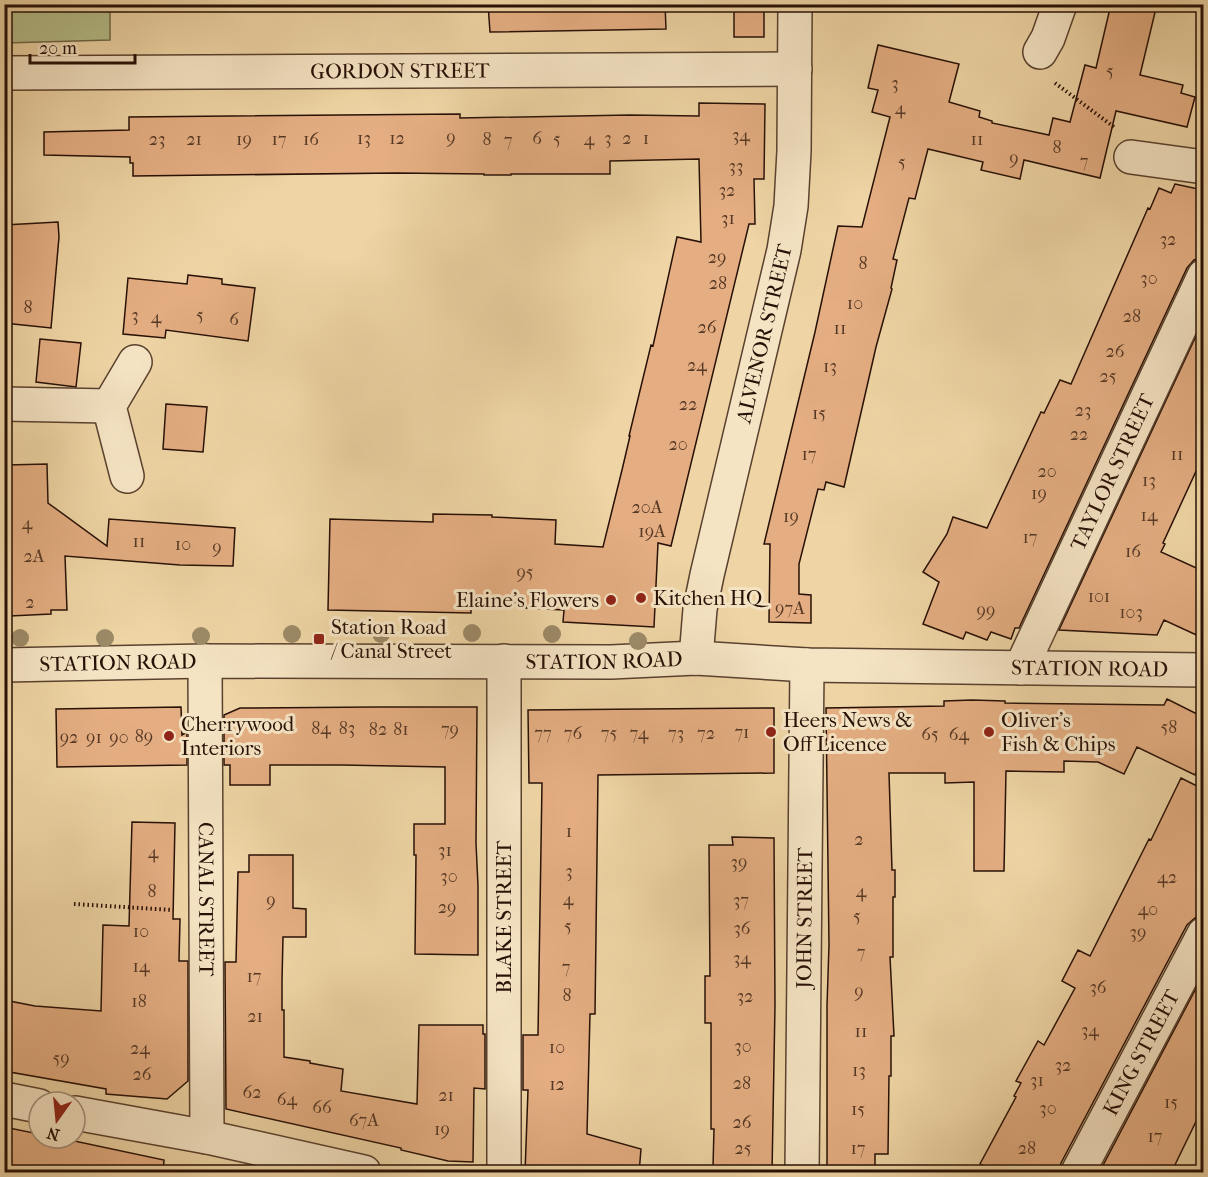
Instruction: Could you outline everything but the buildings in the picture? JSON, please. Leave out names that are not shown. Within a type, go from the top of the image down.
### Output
[{"type":"street","name":"ALVENOR STREET","points":[[696,658],[700,609],[707,575],[784,250],[791,206],[794,151],[795,4]]},
{"type":"street","points":[[1040,52],[1048,38],[1060,4]]},
{"type":"street","name":"GORDON STREET","points":[[4,73],[795,69]]},
{"type":"street","points":[[1131,157],[1203,167]]},
{"type":"street","name":"TAYLOR STREET","points":[[1021,668],[1203,276]]},
{"type":"street","points":[[127,476],[109,406],[135,362]]},
{"type":"street","points":[[4,404],[109,406]]},
{"type":"street","name":"STATION ROAD","points":[[4,665],[205,661],[610,662],[696,658],[807,665],[1203,670]]},
{"type":"street","name":"CANAL STREET","points":[[205,661],[207,1137]]},
{"type":"street","name":"BLAKE STREET","points":[[504,661],[504,1173]]},
{"type":"street","name":"JOHN STREET","points":[[802,1173],[807,665]]},
{"type":"street","name":"KING STREET","points":[[1078,1173],[1203,934]]},
{"type":"street","points":[[4,1099],[27,1104]]},
{"type":"street","points":[[87,1115],[207,1137],[364,1173]]},
{"type":"path","points":[[1040,52],[1044,75],[1118,129],[1112,153],[1131,157]]},
{"type":"path","points":[[74,904],[206,912]]},
{"type":"green space","points":[[4,5],[110,5],[110,40],[5,43]]},
{"type":"place","name":"Kitchen HQ","points":[[641,598]]},
{"type":"place","name":"Elaine's Flowers","points":[[611,600]]},
{"type":"place","name":"Station Road / Canal Street","points":[[319,639]]},
{"type":"place","name":"Heers News & Off Licence","points":[[771,732]]},
{"type":"place","name":"Oliver's Fish & Chips","points":[[989,732]]},
{"type":"place","name":"Cherrywood Interiors","points":[[169,736]]}]
